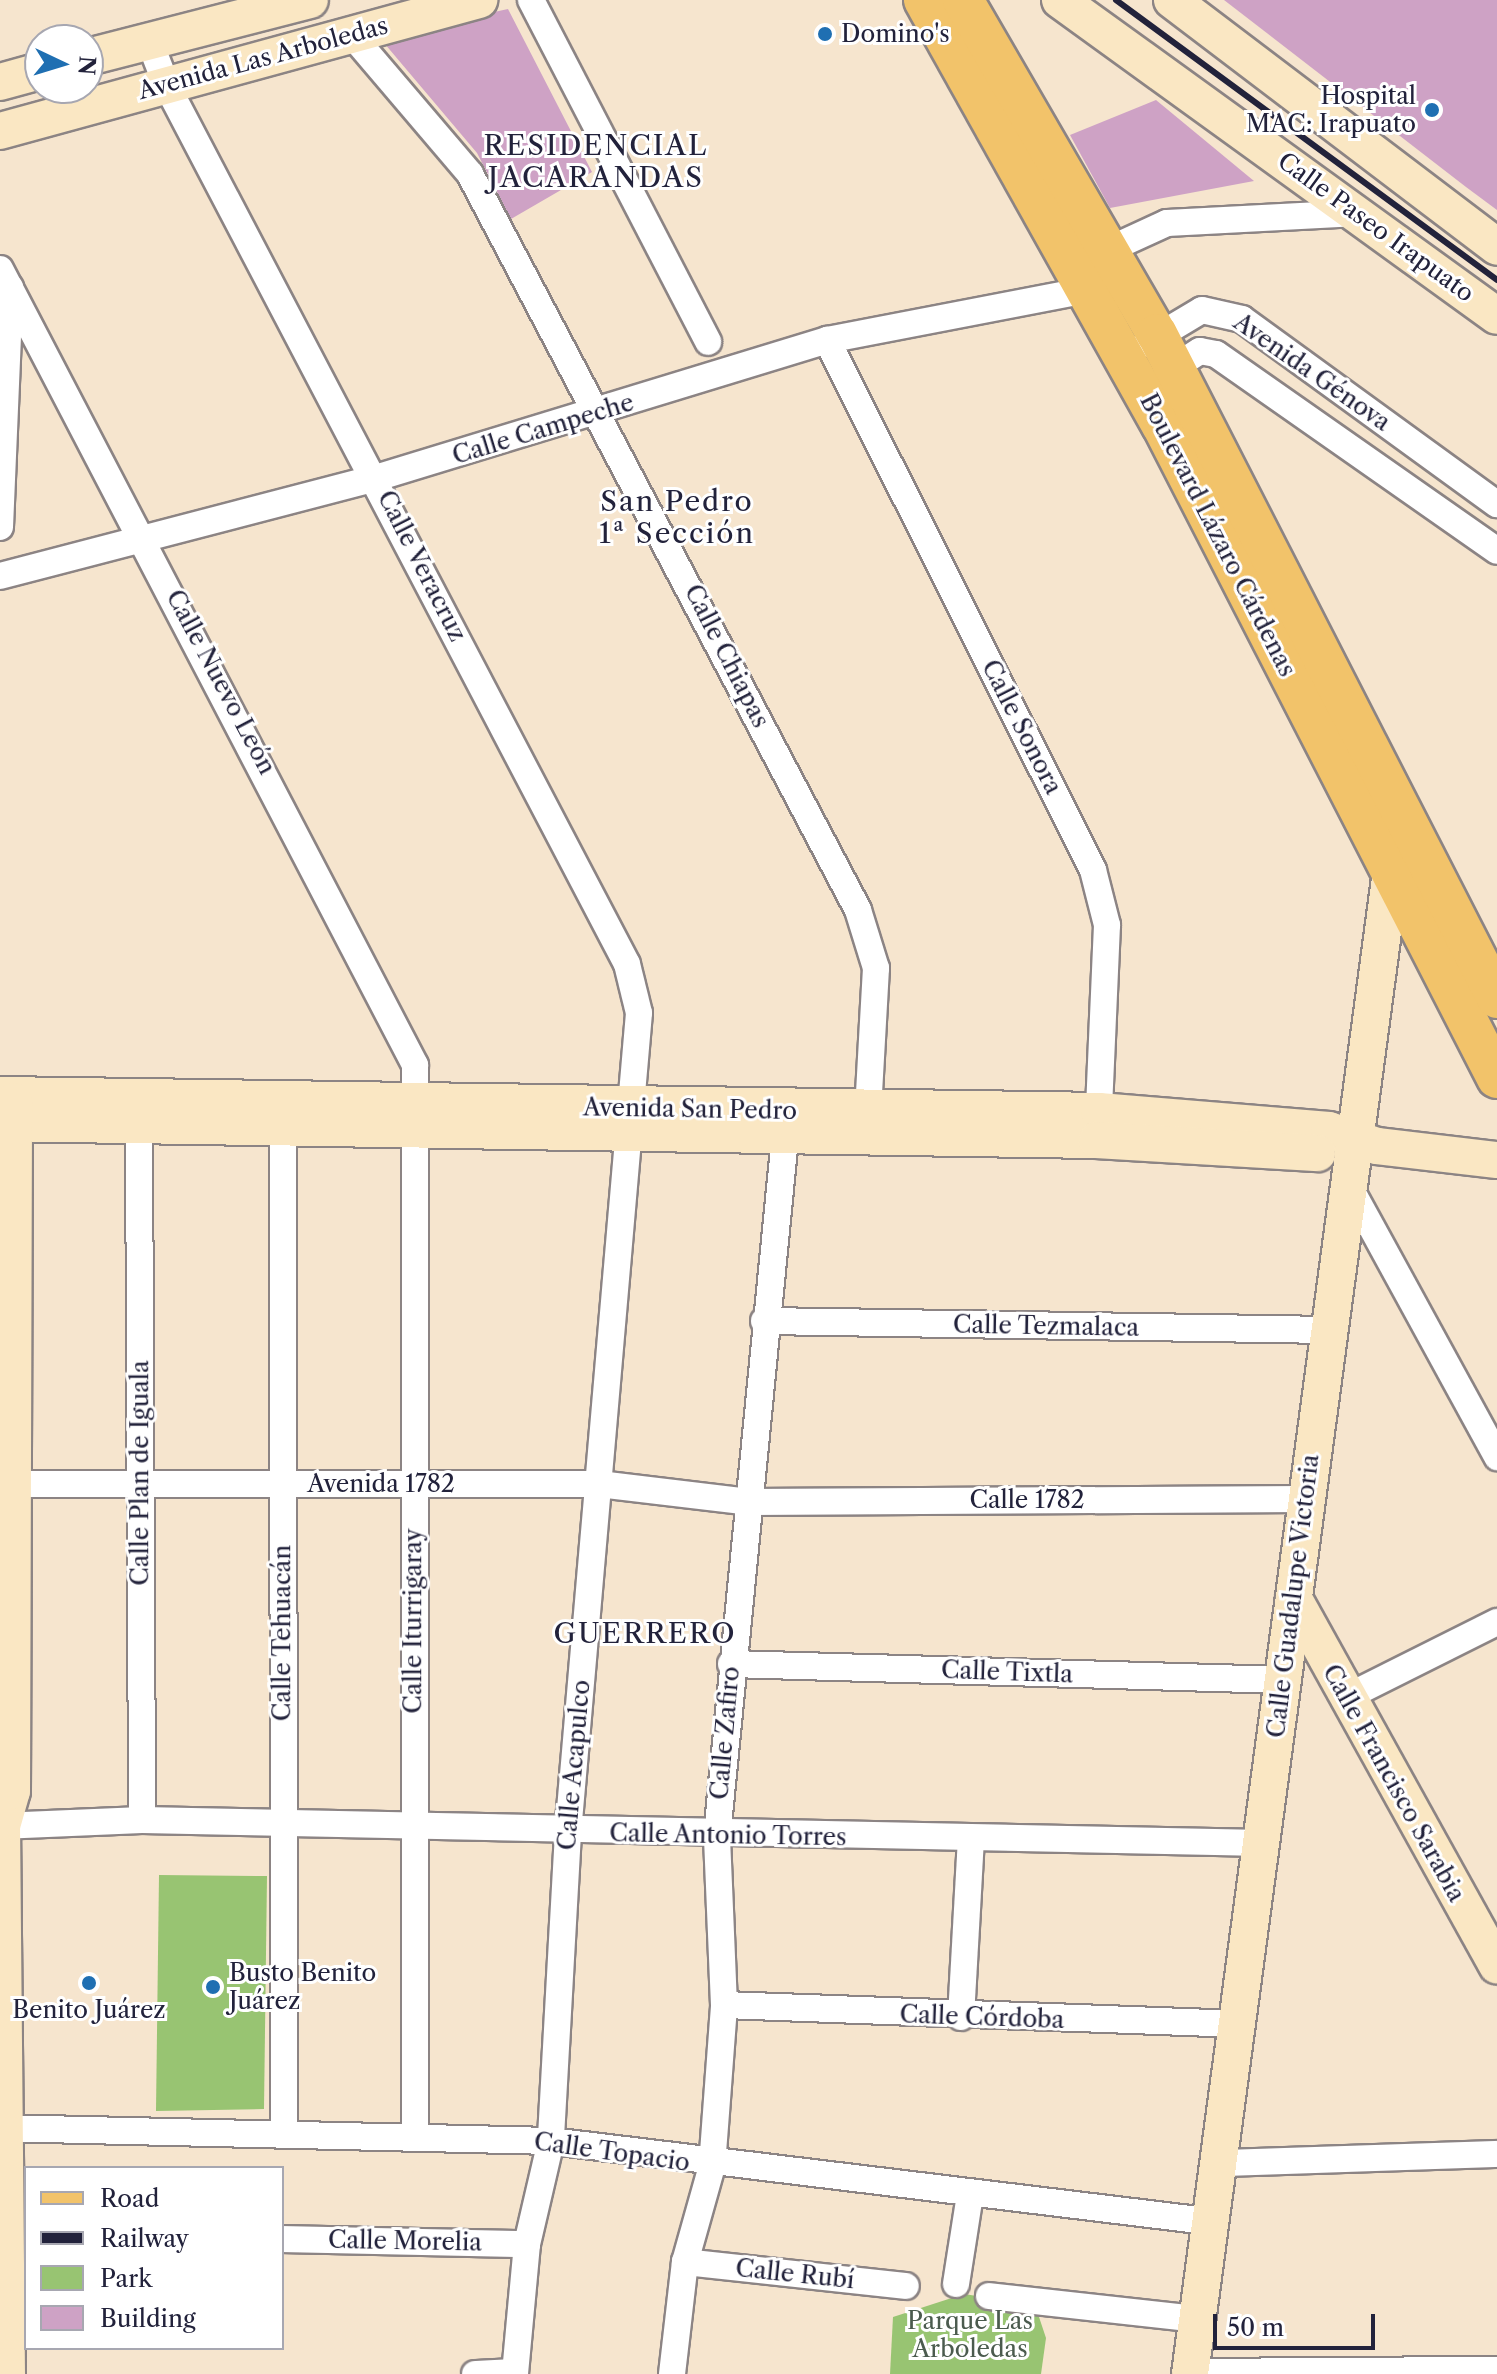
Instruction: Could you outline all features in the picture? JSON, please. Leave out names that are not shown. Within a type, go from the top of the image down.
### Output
[{"type":"main road","name":"Boulevard Lázaro Cárdenas","points":[[924,0],[1132,370],[1497,1078]]},
{"type":"main road","name":"Boulevard Lázaro Cárdenas","points":[[963,0],[1108,250],[1163,330],[1401,819],[1497,998]]},
{"type":"main road","points":[[1034,194],[1074,247],[1094,255],[1108,250]]},
{"type":"street","name":"Avenida Las Arboledas","points":[[0,131],[479,0]]},
{"type":"street","points":[[531,0],[708,342]]},
{"type":"street","name":"Calle Paseo Irapuato","points":[[1060,0],[1497,316]]},
{"type":"street","points":[[1172,0],[1497,247]]},
{"type":"street","name":"Avenida Las Arboledas","points":[[104,53],[305,1]]},
{"type":"street","points":[[305,1],[313,43]]},
{"type":"street","name":"Calle Chiapas","points":[[351,34],[470,174],[601,413],[858,910],[876,968],[868,1112]]},
{"type":"street","name":"Calle Veracruz","points":[[149,40],[166,84],[376,478],[627,964],[639,1013],[633,1121]]},
{"type":"street","points":[[0,82],[24,75]]},
{"type":"street","points":[[1108,250],[1167,223],[1358,213]]},
{"type":"street","points":[[0,527],[5,278]]},
{"type":"street","name":"Calle Nuevo León","points":[[5,278],[147,541],[403,1030],[418,1118]]},
{"type":"street","name":"Calle Campeche","points":[[0,576],[147,541],[376,478],[601,413],[827,340],[1087,290]]},
{"type":"street","name":"Avenida Génova","points":[[1132,370],[1163,330],[1218,309],[1242,319],[1497,504]]},
{"type":"street","name":"Avenida Génova","points":[[1163,330],[1200,351],[1216,354],[1497,551]]},
{"type":"street","name":"Calle Sonora","points":[[827,340],[1093,870],[1107,925],[1098,1126]]},
{"type":"street","name":"Calle Guadalupe Victoria","points":[[1190,2373],[1223,2163],[1328,1330],[1350,1188],[1362,1145],[1390,871],[1401,819]]},
{"type":"street","points":[[5,2370],[17,2233],[3,2128],[1,1825],[12,1791],[6,1562],[12,1484],[7,1109]]},
{"type":"street","name":"Avenida San Pedro","points":[[7,1109],[139,1126],[283,1130],[418,1118]]},
{"type":"street","name":"Avenida San Pedro","points":[[7,1109],[633,1121],[868,1112],[1362,1145],[1497,1160]]},
{"type":"street","name":"Calle Iturrigaray","points":[[415,2137],[412,1485],[418,1118]]},
{"type":"street","name":"Avenida San Pedro","points":[[633,1121],[785,1138],[1098,1126]]},
{"type":"street","name":"Calle Acapulco","points":[[515,2373],[527,2244],[551,2141],[568,1833],[633,1121]]},
{"type":"street","name":"Calle Plan de Iguala","points":[[139,1126],[142,1820]]},
{"type":"street","name":"Calle Tehuacán","points":[[283,1130],[284,2135]]},
{"type":"street","name":"Calle Zafiro","points":[[672,2374],[685,2262],[712,2166],[724,2005],[717,1835],[764,1321],[785,1138]]},
{"type":"street","points":[[1350,1188],[1497,1457]]},
{"type":"street","name":"Calle Tezmalaca","points":[[764,1321],[1328,1330]]},
{"type":"street","name":"Avenida 1782","points":[[12,1484],[599,1484],[749,1502]]},
{"type":"street","name":"Calle 1782","points":[[749,1502],[1305,1499]]},
{"type":"street","name":"Calle Francisco Sarabia","points":[[1294,1599],[1345,1698],[1492,1943]]},
{"type":"street","points":[[1345,1698],[1497,1622]]},
{"type":"street","name":"Calle Tixtla","points":[[731,1664],[1283,1680]]},
{"type":"street","name":"Calle Antonio Torres","points":[[1,1825],[142,1820],[568,1833],[1264,1843]]},
{"type":"street","points":[[961,2017],[971,1838]]},
{"type":"street","name":"Calle Córdoba","points":[[724,2005],[961,2017],[1240,2024]]},
{"type":"street","name":"Calle Topacio","points":[[3,2128],[551,2141],[712,2166],[1215,2222]]},
{"type":"street","points":[[1223,2163],[1497,2154]]},
{"type":"street","points":[[956,2284],[970,2195]]},
{"type":"street","name":"Calle Morelia","points":[[284,2239],[527,2244]]},
{"type":"street","name":"Calle Rubí","points":[[685,2262],[906,2286]]},
{"type":"street","points":[[989,2296],[1199,2319]]},
{"type":"street","points":[[1190,2373],[1497,2370]]},
{"type":"street","points":[[475,2374],[515,2373]]},
{"type":"green space","points":[[159,1875],[267,1876],[264,2109],[156,2111]]},
{"type":"green space","name":"Parque Las Arboledas","points":[[964,2294],[1009,2301],[1039,2317],[1046,2338],[1041,2374],[890,2374],[893,2317]]},
{"type":"building","name":"Hospital MAC: Irapuato","points":[[1224,0],[1497,0],[1497,210],[1466,187]]},
{"type":"building","points":[[508,9],[592,172],[511,219],[477,153],[379,37]]},
{"type":"building","points":[[1156,100],[1254,181],[1110,208],[1070,135]]},
{"type":"railway","points":[[1116,0],[1497,280]]},
{"type":"place","name":"Domino's","points":[[825,34]]},
{"type":"place","name":"Hospital MAC: Irapuato","points":[[1432,110]]},
{"type":"place","name":"Benito Juárez","points":[[89,1983]]},
{"type":"place","name":"Busto Benito Juárez","points":[[213,1987]]},
{"type":"district","name":"RESIDENCIAL JACARANDAS","points":[[596,161]]},
{"type":"district","name":"San Pedro 1ª Sección","points":[[677,517]]},
{"type":"district","name":"GUERRERO","points":[[645,1633]]}]
